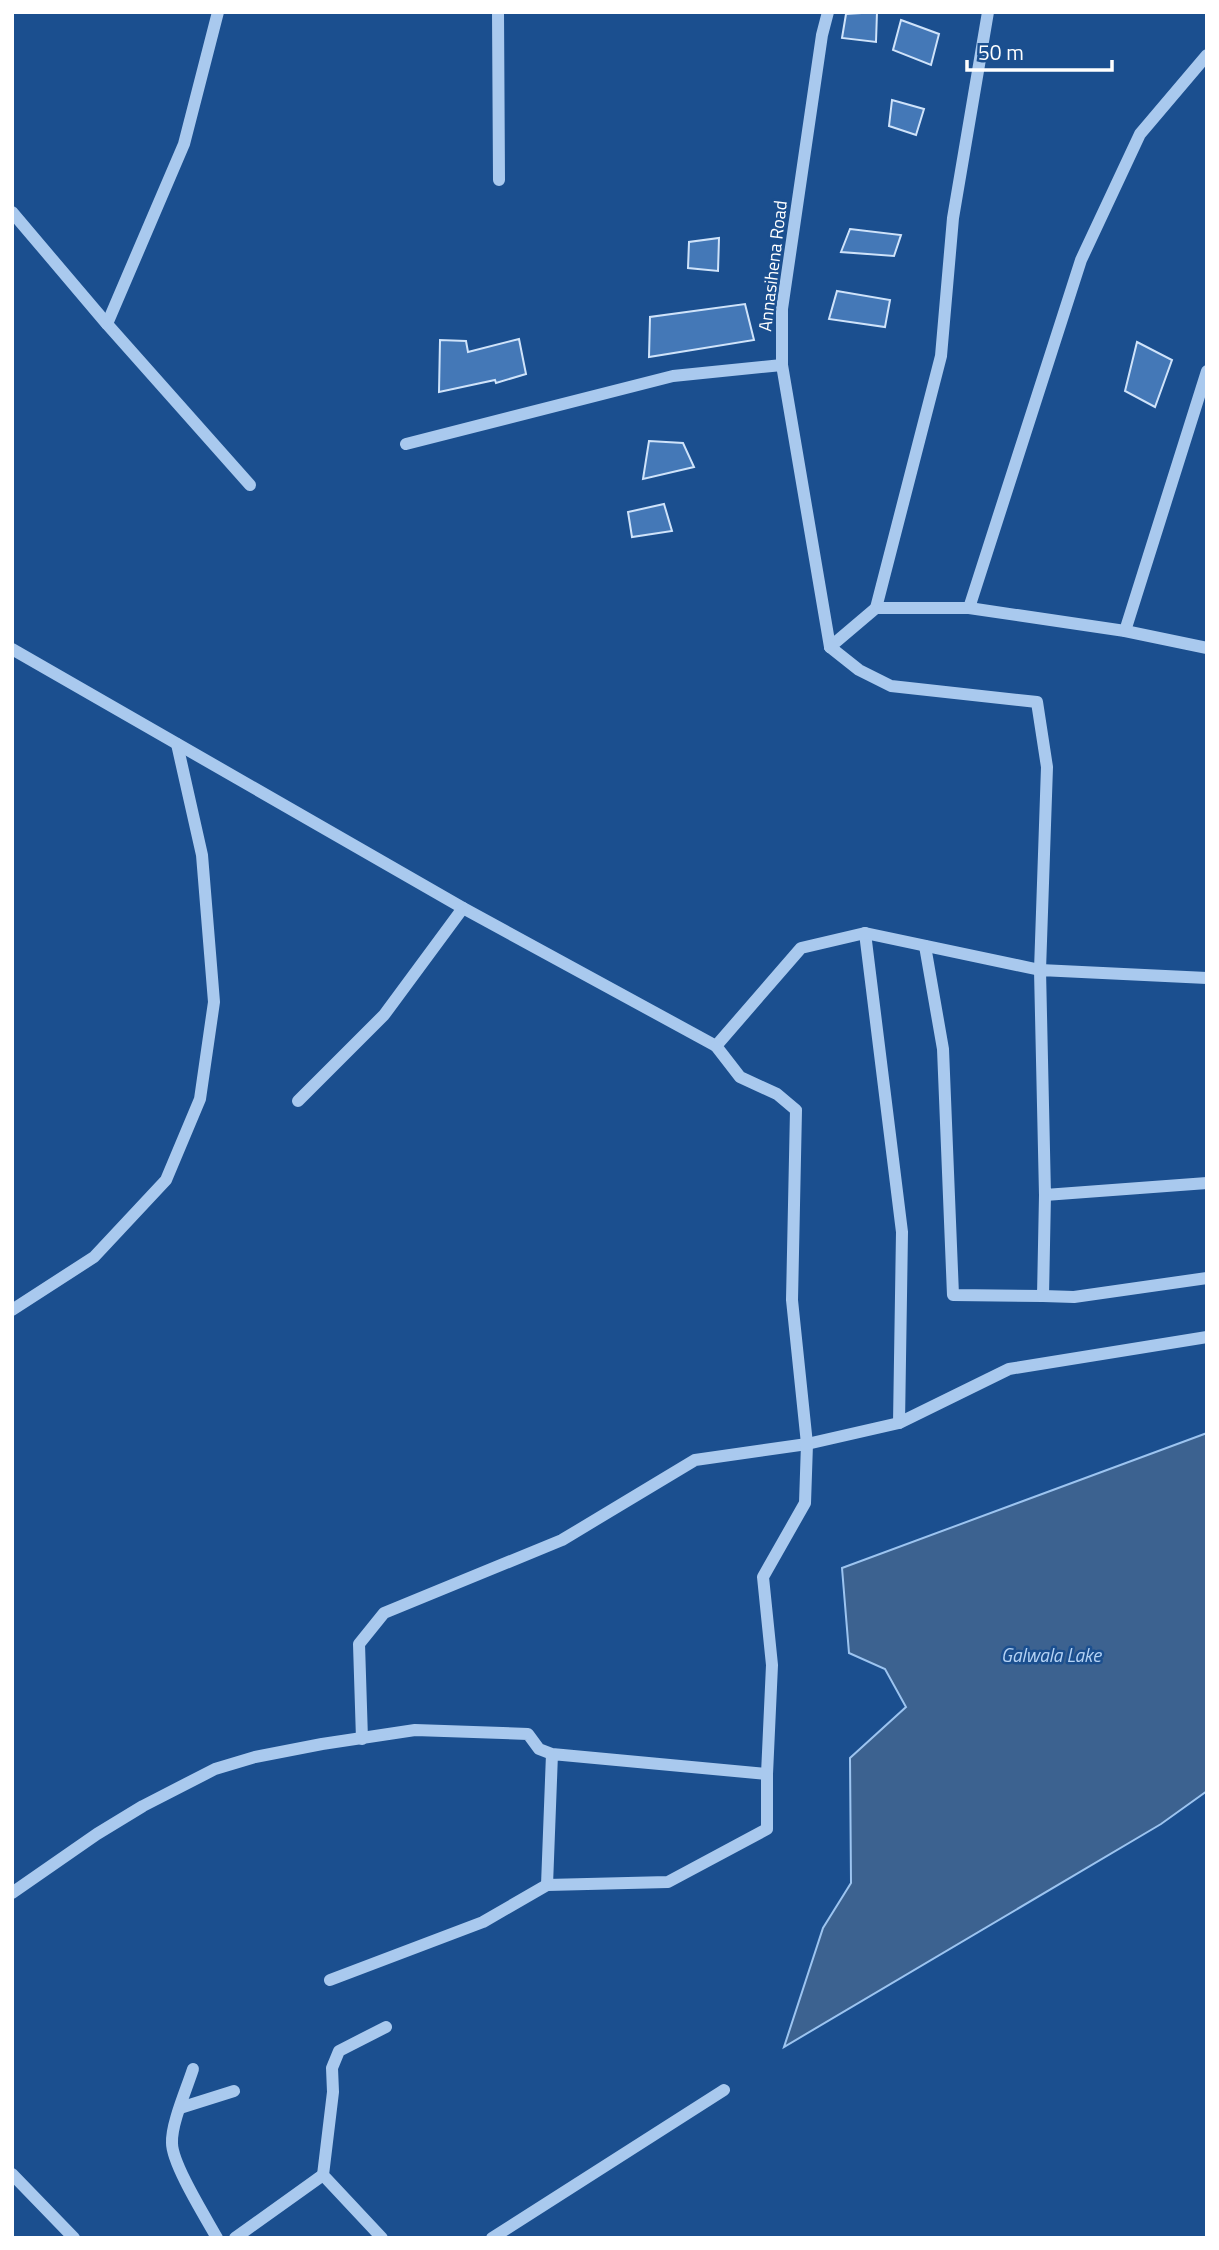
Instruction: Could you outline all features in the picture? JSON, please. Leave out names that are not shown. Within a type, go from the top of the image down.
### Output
[{"type":"street","points":[[107,324],[184,144],[218,12]]},
{"type":"street","points":[[498,12],[499,180]]},
{"type":"street","name":"Annasihena Road","points":[[828,12],[822,35],[782,309],[782,365],[830,647]]},
{"type":"street","points":[[989,12],[953,218],[941,356],[876,608],[830,647],[859,670],[891,686],[1037,702],[1047,767],[1040,970],[1045,1195],[1043,1296]]},
{"type":"street","points":[[969,608],[1080,260],[1140,134],[1207,55]]},
{"type":"street","points":[[12,212],[250,485]]},
{"type":"street","points":[[406,443],[673,376],[782,365]]},
{"type":"street","points":[[1125,631],[1207,371]]},
{"type":"street","points":[[876,608],[969,608],[1125,631],[1207,648]]},
{"type":"street","points":[[12,649],[463,908],[716,1046],[740,1077],[777,1094],[796,1110],[792,1300],[807,1444],[804,1503],[763,1577],[772,1665],[767,1829],[668,1882],[547,1885],[483,1922],[330,1980]]},
{"type":"street","points":[[12,1310],[94,1257],[166,1180],[200,1099],[214,1002],[202,855],[177,744]]},
{"type":"street","points":[[298,1101],[384,1015],[463,908]]},
{"type":"street","points":[[716,1046],[801,948],[865,933],[1040,970],[1207,978]]},
{"type":"street","points":[[865,933],[902,1232],[900,1423]]},
{"type":"street","points":[[925,946],[943,1049],[953,1295],[1074,1297],[1207,1278]]},
{"type":"street","points":[[1045,1195],[1207,1183]]},
{"type":"street","points":[[362,1739],[359,1644],[384,1613],[562,1540],[695,1460],[807,1444],[900,1423],[1009,1369],[1207,1337]]},
{"type":"street","points":[[12,1893],[97,1834],[143,1806],[215,1769],[255,1757],[415,1730],[528,1734],[539,1749],[552,1754],[767,1774]]},
{"type":"street","points":[[547,1885],[552,1754]]},
{"type":"street","points":[[235,2238],[323,2175],[333,2092],[332,2068],[339,2051],[386,2027]]},
{"type":"street","points":[[193,2069],[172,2144],[179,2166],[217,2238]]},
{"type":"street","points":[[492,2238],[724,2090]]},
{"type":"street","points":[[180,2108],[234,2091]]},
{"type":"street","points":[[12,2174],[74,2238]]},
{"type":"street","points":[[323,2175],[382,2238]]},
{"type":"water","name":"Galwala Lake","points":[[1207,1433],[1207,1791],[1161,1824],[784,2047],[823,1928],[851,1883],[850,1758],[906,1707],[885,1669],[849,1653],[842,1568]]},
{"type":"building","points":[[877,12],[876,42],[842,38],[846,14]]},
{"type":"building","points":[[901,20],[939,34],[931,65],[893,50]]},
{"type":"building","points":[[892,100],[924,109],[916,135],[889,126]]},
{"type":"building","points":[[850,229],[901,235],[894,256],[841,252]]},
{"type":"building","points":[[719,238],[718,271],[688,268],[689,242]]},
{"type":"building","points":[[837,291],[890,300],[885,327],[829,319]]},
{"type":"building","points":[[745,304],[754,340],[649,357],[650,317]]},
{"type":"building","points":[[519,339],[526,374],[496,383],[495,380],[439,392],[440,340],[466,341],[468,352]]},
{"type":"building","points":[[1137,342],[1172,360],[1155,407],[1125,391]]},
{"type":"building","points":[[649,441],[683,443],[694,467],[643,479]]},
{"type":"building","points":[[664,504],[672,531],[632,537],[628,512]]}]
